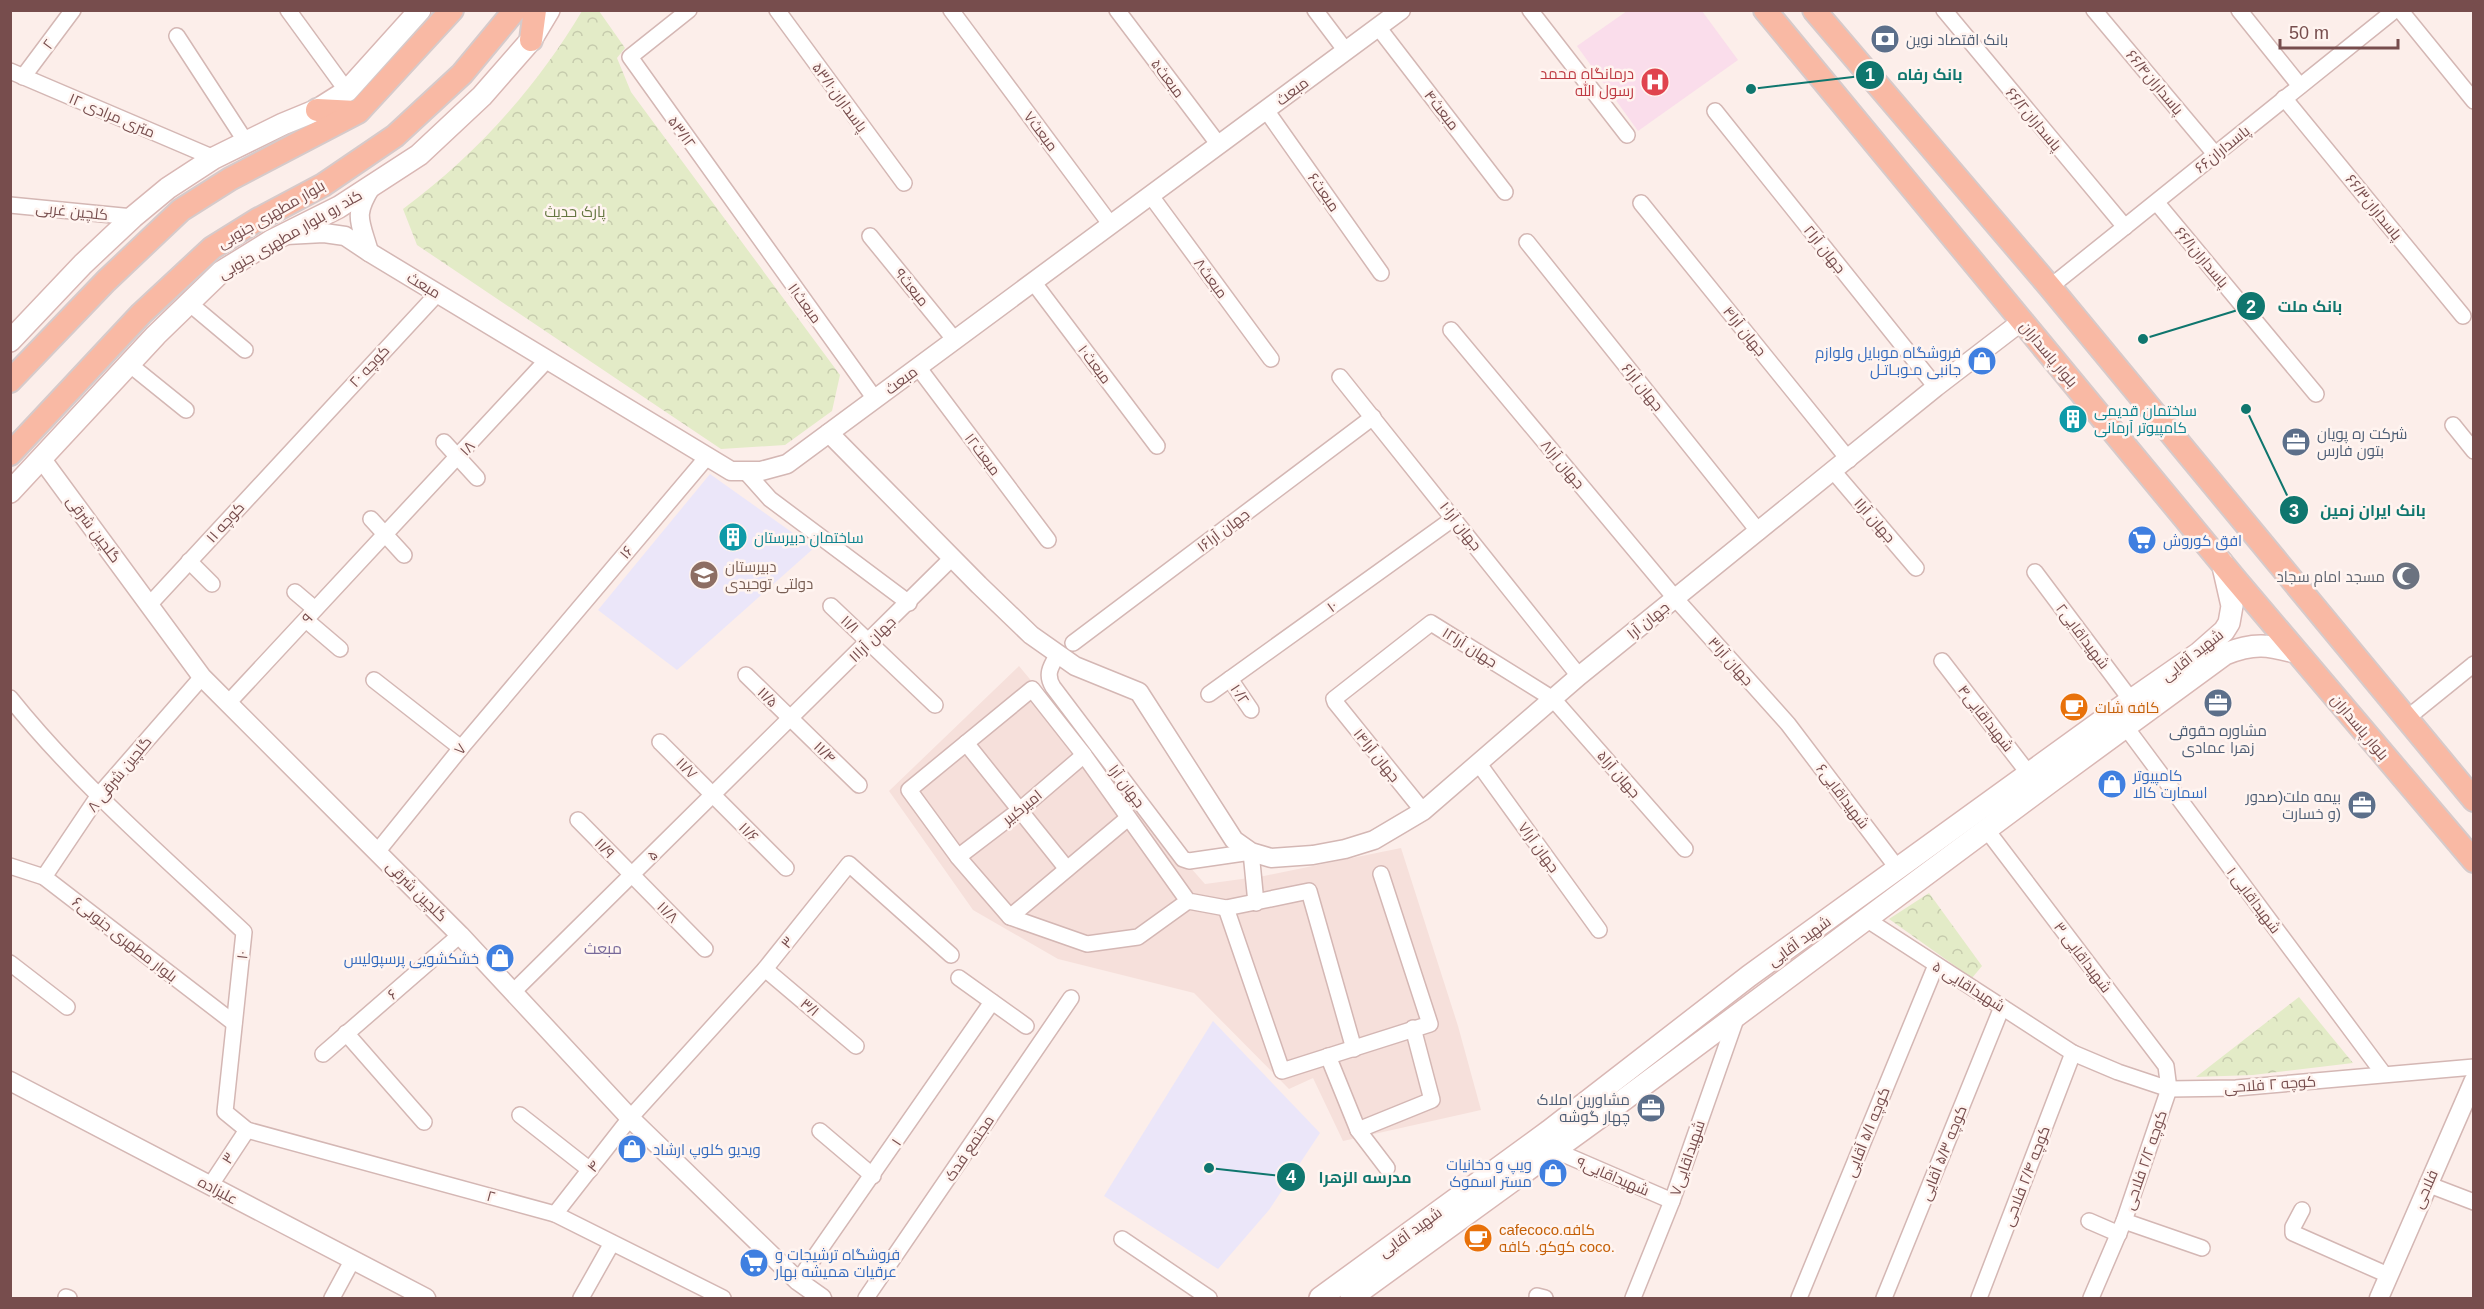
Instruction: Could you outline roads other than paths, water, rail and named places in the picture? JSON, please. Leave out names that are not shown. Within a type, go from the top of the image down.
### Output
[{"type":"main road","points":[[12,338],[83,264],[168,188],[214,158],[317,110],[347,91],[420,10]]},
{"type":"main road","points":[[10,381],[106,281],[181,210],[230,179],[358,112],[452,10]]},
{"type":"main road","name":"بلوار مطهری جنوبی","points":[[10,454],[141,314],[212,248],[256,220],[323,185],[395,136],[462,74],[515,10]]},
{"type":"main road","points":[[531,40],[535,10]]},
{"type":"main road","name":"کند رو بلوار مطهری جنوبی","points":[[10,492],[129,364],[221,272],[284,235],[339,207],[419,155],[482,96],[531,40],[549,10]]},
{"type":"main road","name":"بلوار پاسداران","points":[[1765,10],[2222,562],[2474,861]]},
{"type":"main road","points":[[1814,10],[2050,287],[2474,800]]},
{"type":"main road","points":[[317,110],[358,112]]},
{"type":"main road","name":"شهید آقایی","points":[[1320,1299],[1554,1150],[2125,726],[2137,707],[2224,631],[2229,623],[2232,606],[2222,562]]},
{"type":"main road","points":[[2224,631],[2230,631],[2238,636],[2239,642],[2236,650]]},
{"type":"main road","name":"شهید آقایی","points":[[1351,1299],[1549,1131],[1749,976],[2030,774],[2225,654],[2246,645],[2268,645],[2298,653]]},
{"type":"street","name":"۲","points":[[17,74],[73,10]]},
{"type":"street","points":[[288,10],[347,91]]},
{"type":"street","name":"۵۳/۱۲","points":[[689,10],[630,57],[736,206]]},
{"type":"street","name":"پاسداران۵۳/۱۰","points":[[777,10],[904,183]]},
{"type":"street","name":"مبعث۷","points":[[951,10],[1112,225]]},
{"type":"street","name":"مبعث۵","points":[[1117,10],[1220,145]]},
{"type":"street","points":[[1315,10],[1346,51]]},
{"type":"street","name":"مبعث","points":[[284,235],[324,233],[345,236],[730,471],[762,471],[787,464],[1401,10]]},
{"type":"street","points":[[1530,10],[1627,135]]},
{"type":"street","name":"پاسداران۶۶/۲","points":[[1944,10],[2125,227]]},
{"type":"street","name":"پاسداران۶۶/۴","points":[[2094,10],[2215,154]]},
{"type":"street","points":[[2240,10],[2300,87]]},
{"type":"street","points":[[2393,12],[2474,101]]},
{"type":"street","name":"پاسداران۶۶","points":[[2050,287],[2393,12]]},
{"type":"street","name":"مبعث۴","points":[[1378,27],[1505,192]]},
{"type":"street","points":[[177,36],[246,142]]},
{"type":"street","name":"۱۲ متری مرادی","points":[[17,74],[214,158]]},
{"type":"street","name":"پاسداران۶۶/۳","points":[[2284,98],[2463,316]]},
{"type":"street","name":"مبعث۶","points":[[1266,110],[1381,273]]},
{"type":"street","name":"جهان آرا۲","points":[[1715,111],[1936,387]]},
{"type":"street","points":[[369,252],[359,206],[372,186]]},
{"type":"street","name":"مبعث۸","points":[[1150,196],[1271,359]]},
{"type":"street","name":"جهان آرا۴","points":[[1641,203],[1849,460]]},
{"type":"street","name":"پاسداران۶۶/۱","points":[[2157,203],[2316,394]]},
{"type":"street","name":"کلچین غربی","points":[[10,205],[133,217]]},
{"type":"street","name":"مبعث۱۱","points":[[736,206],[875,399]]},
{"type":"street","name":"مبعث۹","points":[[870,236],[954,339]]},
{"type":"street","name":"جهان آرا۶","points":[[1527,242],[1759,532]]},
{"type":"street","name":"مبعث۱۰","points":[[1034,283],[1157,446]]},
{"type":"street","name":"کوچه ۲۰","points":[[300,439],[438,293]]},
{"type":"street","points":[[189,303],[245,350]]},
{"type":"street","name":"جهان آرا","points":[[1058,654],[1049,670],[1049,680],[1053,687],[1183,859],[1189,861],[1251,852],[1272,858],[1313,855],[1345,849],[1374,840],[1423,811],[1579,676],[1849,460],[1936,387],[2022,321]]},
{"type":"street","name":"جهان آرا۸","points":[[1451,330],[1675,598]]},
{"type":"street","name":"۱۸","points":[[385,534],[547,360]]},
{"type":"street","points":[[129,364],[186,410]]},
{"type":"street","name":"مبعث۱۲","points":[[918,367],[1048,540]]},
{"type":"street","name":"جهان آرا۱۰","points":[[1340,377],[1579,676]]},
{"type":"street","name":"جهان آرا۱۶","points":[[1073,643],[1373,417]]},
{"type":"street","points":[[2453,426],[2474,451]]},
{"type":"street","points":[[829,433],[1031,635],[1075,666],[1139,692],[1234,840],[1251,852],[1256,903]]},
{"type":"street","name":"کوچه ۱۱","points":[[150,604],[300,439]]},
{"type":"street","points":[[444,442],[477,478]]},
{"type":"street","name":"۱۶","points":[[545,647],[707,457]]},
{"type":"street","name":"گلچین شرقی","points":[[41,458],[202,677],[460,935],[630,1118],[798,1281],[822,1299]]},
{"type":"street","points":[[745,471],[770,499],[909,603]]},
{"type":"street","name":"جهان آرا۱","points":[[1834,472],[1916,568]]},
{"type":"street","name":"۱۰","points":[[1209,694],[1454,518]]},
{"type":"street","points":[[371,519],[404,555]]},
{"type":"street","name":"۹","points":[[229,702],[385,534]]},
{"type":"street","name":"جهان آرا۱۱","points":[[791,719],[952,558]]},
{"type":"street","points":[[189,561],[212,584]]},
{"type":"street","name":"شهیداقایی۲","points":[[2035,572],[2137,707]]},
{"type":"street","points":[[295,592],[340,649]]},
{"type":"street","name":"جهان آرا۳","points":[[1675,598],[1788,724]]},
{"type":"street","name":"۱۱/۱","points":[[831,606],[935,705]]},
{"type":"street","name":"جهان آرا۱۲","points":[[1334,699],[1431,623],[1553,699]]},
{"type":"street","name":"۷","points":[[377,852],[545,647]]},
{"type":"street","name":"شهیداقایی۴","points":[[1942,662],[2030,774]]},
{"type":"street","points":[[2406,719],[2474,664]]},
{"type":"street","name":"۱۱/۵","points":[[746,675],[791,719]]},
{"type":"street","name":"۸ گلچین شرقی","points":[[45,877],[99,795],[202,677]]},
{"type":"street","name":"۱۰/۲","points":[[1230,678],[1251,710]]},
{"type":"street","points":[[374,680],[461,748]]},
{"type":"street","points":[[1188,901],[1138,937],[1087,944],[1010,917],[958,857],[909,790],[1032,689],[1084,755],[1188,901],[1226,908],[1310,891],[1354,1049]]},
{"type":"street","points":[[10,698],[34,728],[99,795]]},
{"type":"street","name":"جهان آرا۱۴","points":[[1334,699],[1423,811]]},
{"type":"street","name":"جهان آرا۵","points":[[1553,699],[1685,849]]},
{"type":"street","name":"۱۱/۴","points":[[791,719],[859,785]]},
{"type":"street","name":"۵","points":[[513,992],[791,719]]},
{"type":"street","name":"شهیداقایی۶","points":[[1788,724],[1898,869]]},
{"type":"street","name":"۱ شهیداقایی","points":[[2125,726],[2384,1073]]},
{"type":"street","name":"۱۱/۷","points":[[660,742],[713,795]]},
{"type":"street","points":[[966,743],[1067,869]]},
{"type":"street","name":"امیرکبیر","points":[[958,857],[1021,809],[1084,755]]},
{"type":"street","name":"جهان آرا۷","points":[[1479,764],[1599,930]]},
{"type":"street","name":"۱۰","points":[[99,795],[244,932],[225,1112],[247,1130]]},
{"type":"street","name":"۱۱/۶","points":[[713,795],[786,868]]},
{"type":"street","points":[[1010,917],[1128,818]]},
{"type":"street","name":"۱۱/۹","points":[[578,820],[632,875]]},
{"type":"street","name":"۳ شهیداقایی","points":[[1986,829],[2166,1066],[2169,1089]]},
{"type":"street","name":"۳","points":[[630,1118],[765,969],[849,864],[951,955]]},
{"type":"street","name":"بلوار مطهری جنوبی۶","points":[[10,866],[45,877],[234,1023]]},
{"type":"street","points":[[1226,908],[1282,1071],[1430,1024],[1381,874]]},
{"type":"street","name":"۱۱/۸","points":[[632,875],[705,949]]},
{"type":"street","name":"۵ شهیداقایی","points":[[1866,919],[2073,1053]]},
{"type":"street","name":"۶","points":[[323,1054],[460,935]]},
{"type":"street","points":[[10,963],[67,1007]]},
{"type":"street","name":"کوچه ۵/۱ آقایی","points":[[1799,1299],[1936,965]]},
{"type":"street","name":"۳/۱","points":[[765,969],[856,1046]]},
{"type":"street","points":[[959,978],[1026,1026]]},
{"type":"street","name":"مجتمع فدک","points":[[866,1299],[1071,998]]},
{"type":"street","name":"۱","points":[[798,1281],[992,1002]]},
{"type":"street","name":"کوچه ۵/۳ آقایی","points":[[1884,1299],[2002,1007]]},
{"type":"street","name":"شهیداقایی۷","points":[[1633,1299],[1672,1201],[1737,1016]]},
{"type":"street","points":[[1358,1130],[1432,1100],[1413,1028]]},
{"type":"street","points":[[346,1034],[424,1122]]},
{"type":"street","name":"کوچه ۲ فلاحی","points":[[2073,1053],[2118,1072],[2169,1089],[2236,1088],[2474,1066]]},
{"type":"street","name":"کوچه ۲/۴ فلاحی","points":[[1979,1299],[2073,1053]]},
{"type":"street","points":[[1328,1056],[1358,1130],[1387,1168]]},
{"type":"street","name":"فلاحی","points":[[2379,1299],[2474,1080]]},
{"type":"street","name":"علیزاده","points":[[10,1082],[426,1299]]},
{"type":"street","name":"کوچه ۲/۲ فلاحی","points":[[2169,1089],[2122,1228],[2202,1248]]},
{"type":"street","points":[[520,1115],[590,1170]]},
{"type":"street","name":"۴","points":[[555,1214],[630,1118]]},
{"type":"street","name":"۲","points":[[247,1130],[555,1214],[723,1299]]},
{"type":"street","name":"۳","points":[[210,1186],[247,1130]]},
{"type":"street","points":[[820,1131],[873,1176]]},
{"type":"street","name":"شهیداقایی۹","points":[[1554,1150],[1672,1201]]},
{"type":"street","points":[[2427,1184],[2474,1202]]},
{"type":"street","points":[[2302,1210],[2293,1227],[2294,1233],[2388,1275]]},
{"type":"street","points":[[2089,1221],[2122,1228],[2091,1299]]},
{"type":"street","points":[[1122,1239],[1209,1299]]},
{"type":"street","points":[[581,1299],[612,1243]]},
{"type":"street","points":[[332,1299],[352,1261]]},
{"type":"place","name":"بانک اقتصاد نوین","points":[[1885,39]]},
{"type":"place","name":"درمانگاه محمد رسول الله","points":[[1655,82]]},
{"type":"place","name":"بانک رفاه","points":[[1751,89]]},
{"type":"place","name":"بانک ملت","points":[[2143,339]]},
{"type":"place","name":"فروشگاه موبایل ولوازم جانبی مـوبـاتـل","points":[[1982,361]]},
{"type":"place","name":"بانک ایران زمین","points":[[2246,409]]},
{"type":"place","name":"ساختمان قدیمی کامپیوتر آرمانی","points":[[2073,419]]},
{"type":"place","name":"شرکت ره پویان بتون فارس","points":[[2296,442]]},
{"type":"place","name":"ساختمان دبیرستان","points":[[733,537]]},
{"type":"place","name":"افق کوروش","points":[[2142,540]]},
{"type":"place","name":"دبیرستان دولتی توحیدی","points":[[704,575]]},
{"type":"place","name":"مسجد امام سجاد","points":[[2406,576]]},
{"type":"place","name":"مشاوره حقوقی زهرا عمادی","points":[[2218,703]]},
{"type":"place","name":"کافه شات","points":[[2074,707]]},
{"type":"place","name":"کامپیوتر اسمارت کالا","points":[[2112,784]]},
{"type":"place","name":"بیمه ملت(صدور و خسارت)","points":[[2362,805]]},
{"type":"place","name":"خشکشویی پرسپولیس","points":[[500,958]]},
{"type":"place","name":"مشاورین املاک چهار گوشه","points":[[1651,1108]]},
{"type":"place","name":"ویدیو کلوپ ارشاد","points":[[632,1149]]},
{"type":"place","name":"مدرسه الزهرا","points":[[1209,1168]]},
{"type":"place","name":"ویپ و دخانیات مستر اسموک","points":[[1553,1173]]},
{"type":"place","name":"cafecoco.کافه کوکو. کافه coco.","points":[[1478,1238]]},
{"type":"place","name":"فروشگاه ترشیجات و عرقیات همیشه بهار","points":[[754,1263]]},
{"type":"district","name":"مبعث","points":[[603,948]]},
{"type":"park label","name":"پارک حدیث","points":[[575,211]]}]
